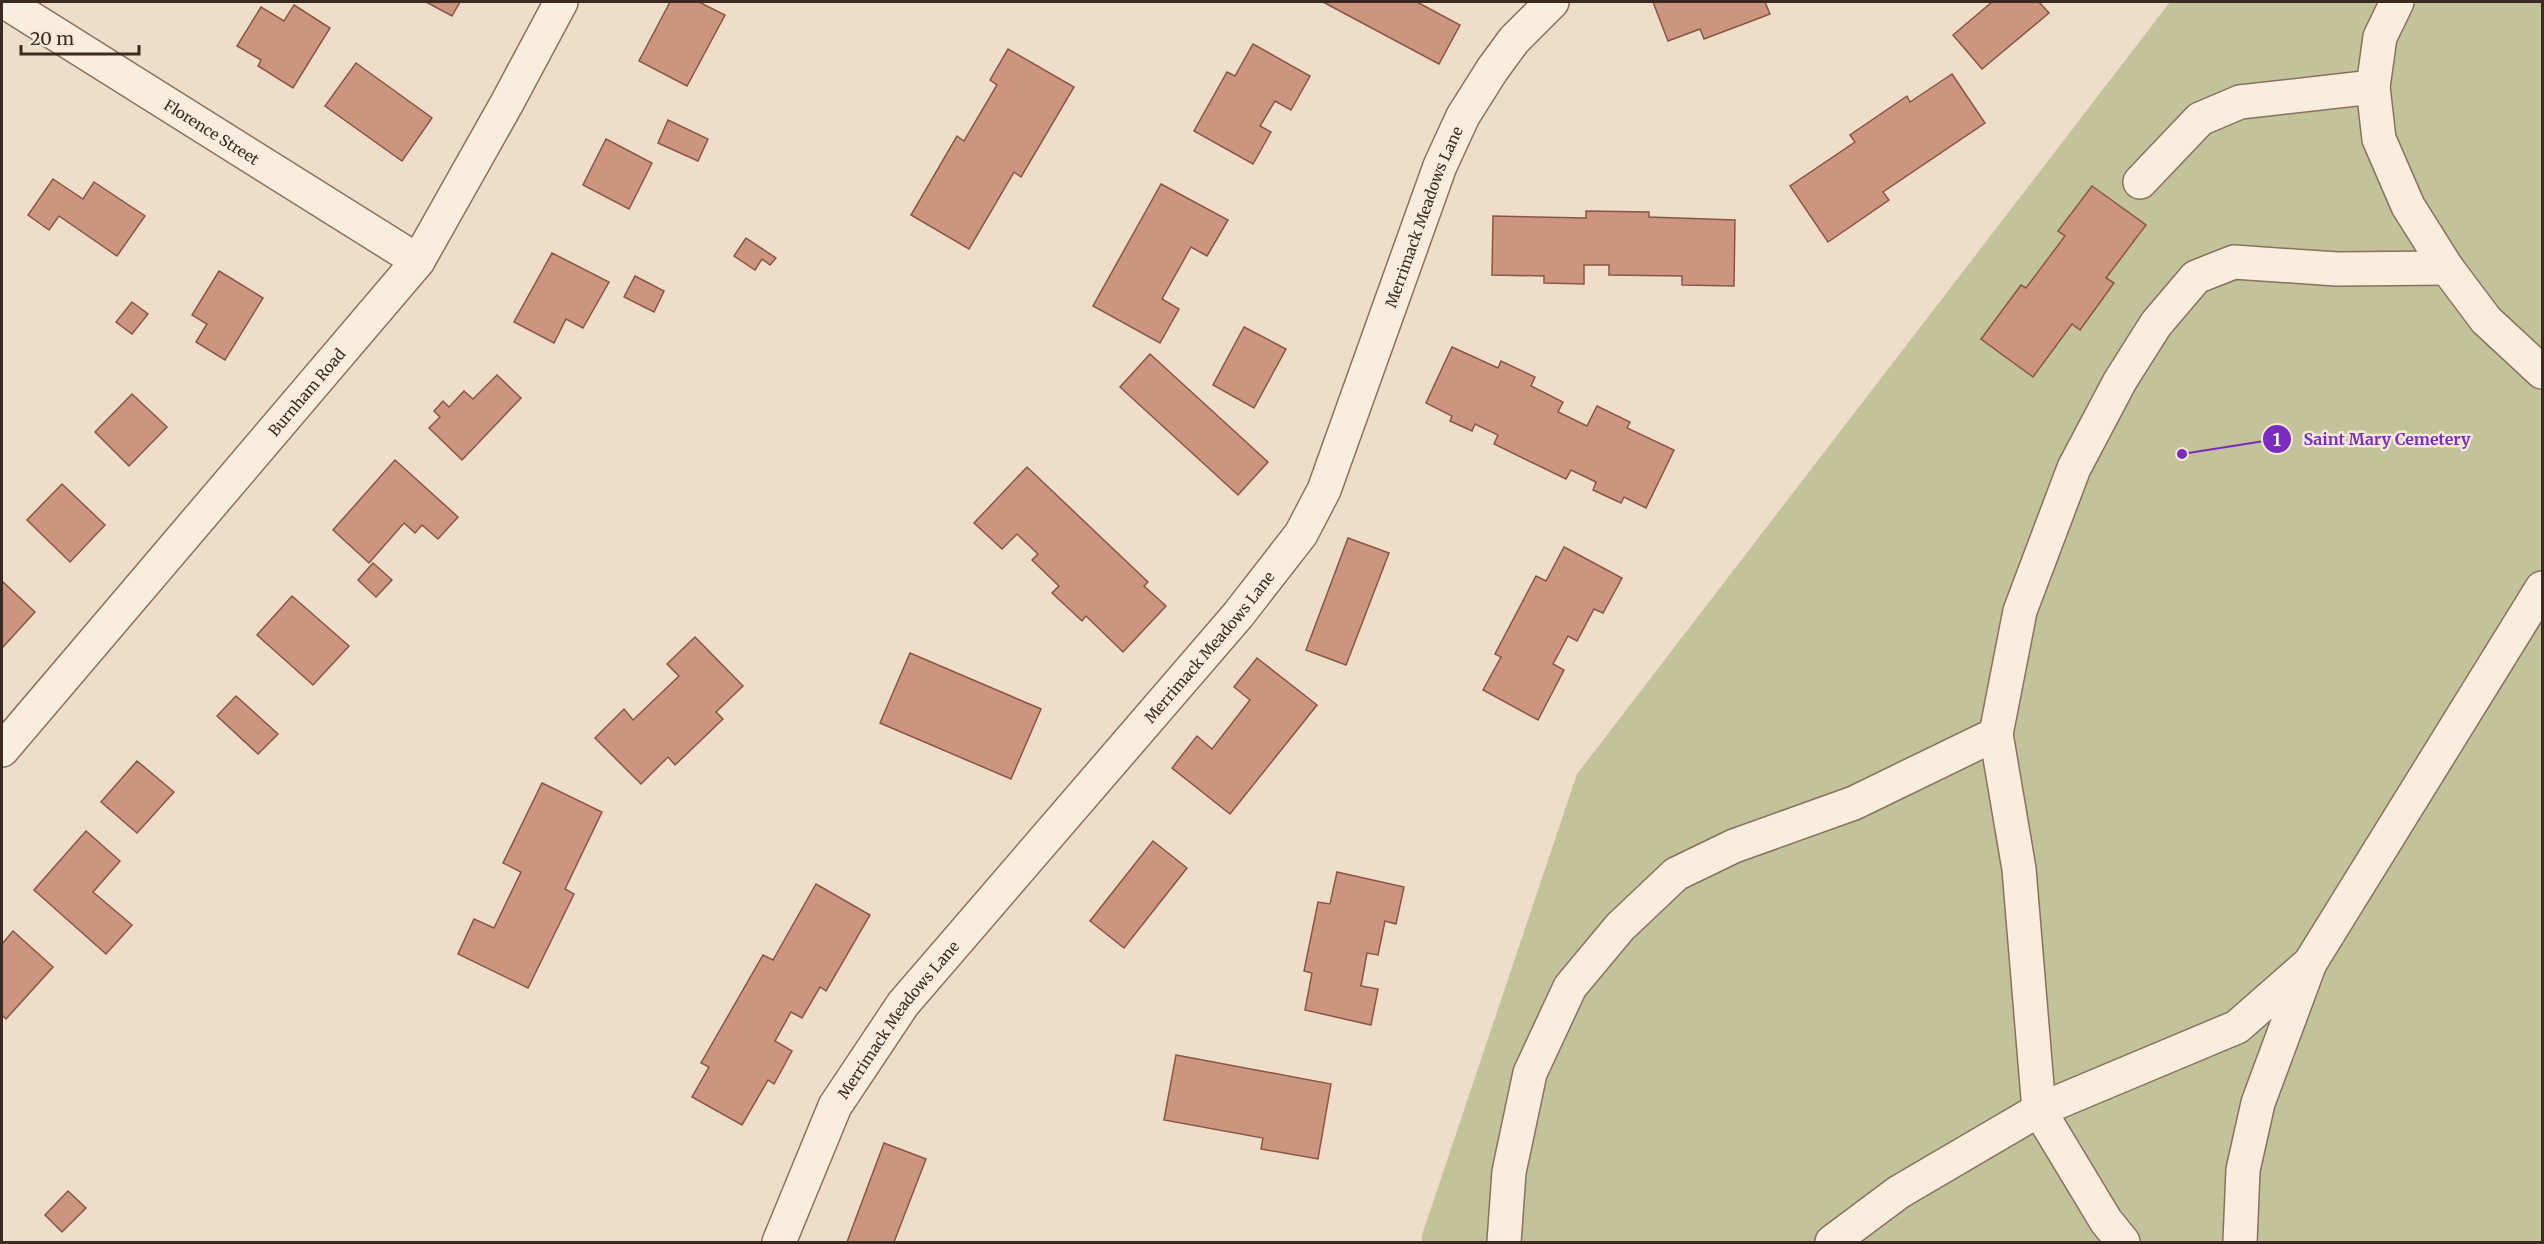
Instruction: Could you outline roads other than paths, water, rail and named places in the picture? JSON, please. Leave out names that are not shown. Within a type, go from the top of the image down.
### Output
[{"type":"street","name":"Florence Street","points":[[6,2],[418,261]]},
{"type":"street","name":"Burnham Road","points":[[2,750],[418,261],[561,2]]},
{"type":"street","name":"Merrimack Meadows Lane","points":[[779,1242],[835,1106],[866,1056],[903,1004],[1238,615],[1301,534],[1324,490],[1440,166],[1463,116],[1514,40],[1552,2]]},
{"type":"street","points":[[2397,2],[2380,37],[2373,87],[2379,139],[2408,206],[2447,268],[2486,320],[2542,372]]},
{"type":"street","points":[[2140,182],[2200,119],[2240,102],[2373,87]]},
{"type":"street","points":[[2122,1242],[2106,1221],[2039,1110],[2019,869],[1996,734],[2020,611],[2074,468],[2120,381],[2150,333],[2196,277],[2234,262],[2337,269],[2447,268]]},
{"type":"street","points":[[2240,1242],[2243,1170],[2258,1103],[2310,963],[2542,588]]},
{"type":"street","points":[[1504,1242],[1509,1172],[1530,1073],[1570,987],[1620,927],[1676,873],[1734,846],[1854,803],[1996,734]]},
{"type":"street","points":[[1832,1242],[1899,1192],[2039,1110],[2237,1027],[2310,963]]},
{"type":"place","name":"Saint Mary Cemetery","points":[[2182,454]]}]
